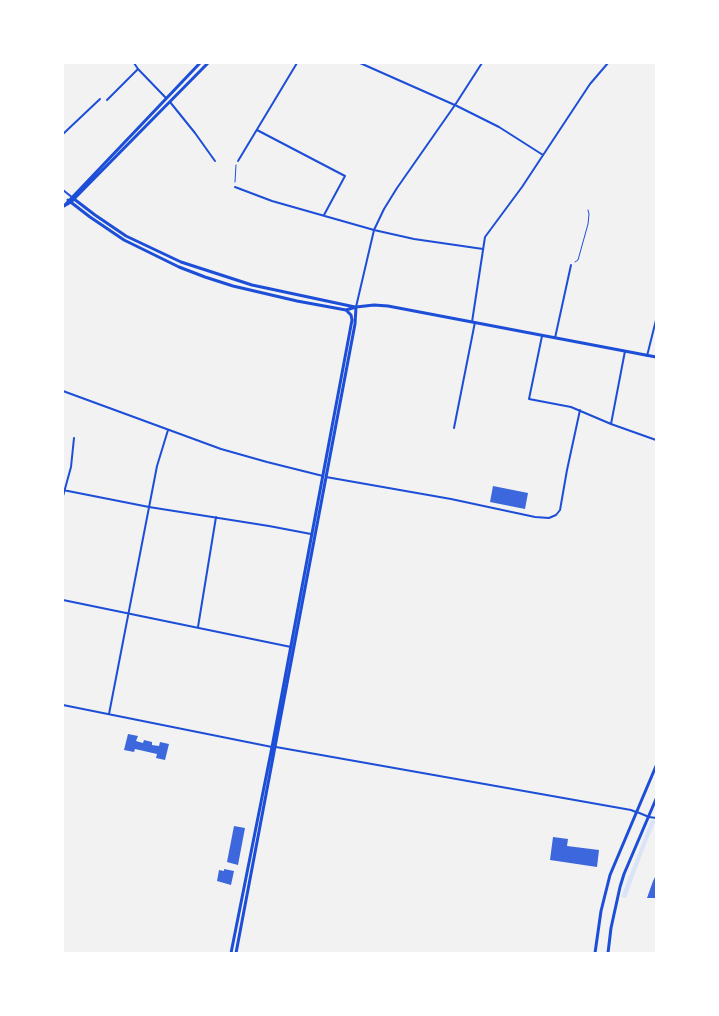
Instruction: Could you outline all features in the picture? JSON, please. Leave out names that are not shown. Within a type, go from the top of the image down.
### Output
[{"type":"main road","points":[[71,199],[200,63]]},
{"type":"main road","points":[[63,206],[208,63]]},
{"type":"main road","points":[[166,98],[170,102]]},
{"type":"main road","points":[[71,199],[90,217],[124,240],[196,274],[250,290],[346,308],[388,306],[656,357]]},
{"type":"main road","points":[[233,953],[356,315],[353,307]]},
{"type":"main road","points":[[325,476],[352,321],[346,308]]},
{"type":"main road","points":[[595,953],[608,883],[656,766]]},
{"type":"main road","points":[[608,953],[620,887],[656,799]]},
{"type":"street","points":[[134,63],[166,98]]},
{"type":"street","points":[[238,161],[297,63]]},
{"type":"street","points":[[360,63],[499,127],[543,155]]},
{"type":"street","points":[[353,307],[374,230],[397,188],[482,63]]},
{"type":"street","points":[[453,428],[474,322],[485,237],[590,84],[608,63]]},
{"type":"street","points":[[107,100],[138,69]]},
{"type":"street","points":[[63,134],[100,99]]},
{"type":"street","points":[[170,102],[215,161]]},
{"type":"street","points":[[257,130],[345,176],[323,216]]},
{"type":"street","points":[[235,187],[272,201],[374,230],[414,239],[483,249]]},
{"type":"street","points":[[64,192],[71,199]]},
{"type":"street","points":[[555,338],[571,266]]},
{"type":"street","points":[[647,356],[656,320]]},
{"type":"street","points":[[543,335],[529,399],[571,407],[656,440]]},
{"type":"street","points":[[611,424],[625,351]]},
{"type":"street","points":[[63,391],[254,459],[325,476],[549,518],[560,510],[580,410]]},
{"type":"street","points":[[109,714],[157,466],[168,430]]},
{"type":"street","points":[[63,496],[71,466],[74,438]]},
{"type":"street","points":[[64,490],[149,507],[314,534]]},
{"type":"street","points":[[198,627],[216,517]]},
{"type":"street","points":[[63,600],[293,647]]},
{"type":"street","points":[[63,705],[274,747],[631,810],[656,818]]},
{"type":"path","points":[[235,187],[235,166],[238,161]]},
{"type":"path","points":[[571,266],[578,260],[590,214],[588,210]]},
{"type":"shaded area","points":[[651,820],[656,820],[626,898],[621,897]]},
{"type":"building","points":[[493,486],[528,493],[525,509],[490,502]]},
{"type":"building","points":[[128,734],[138,736],[136,741],[143,743],[144,740],[152,742],[152,745],[159,746],[160,742],[169,744],[165,760],[156,758],[157,754],[135,749],[134,752],[124,750]]},
{"type":"building","points":[[234,826],[245,828],[238,865],[227,862]]},
{"type":"building","points":[[553,837],[568,839],[567,846],[599,850],[597,867],[550,860]]},
{"type":"building","points":[[224,869],[234,871],[231,885],[217,881],[219,870],[224,871]]},
{"type":"building","points":[[656,875],[656,898],[647,898],[653,881]]}]
